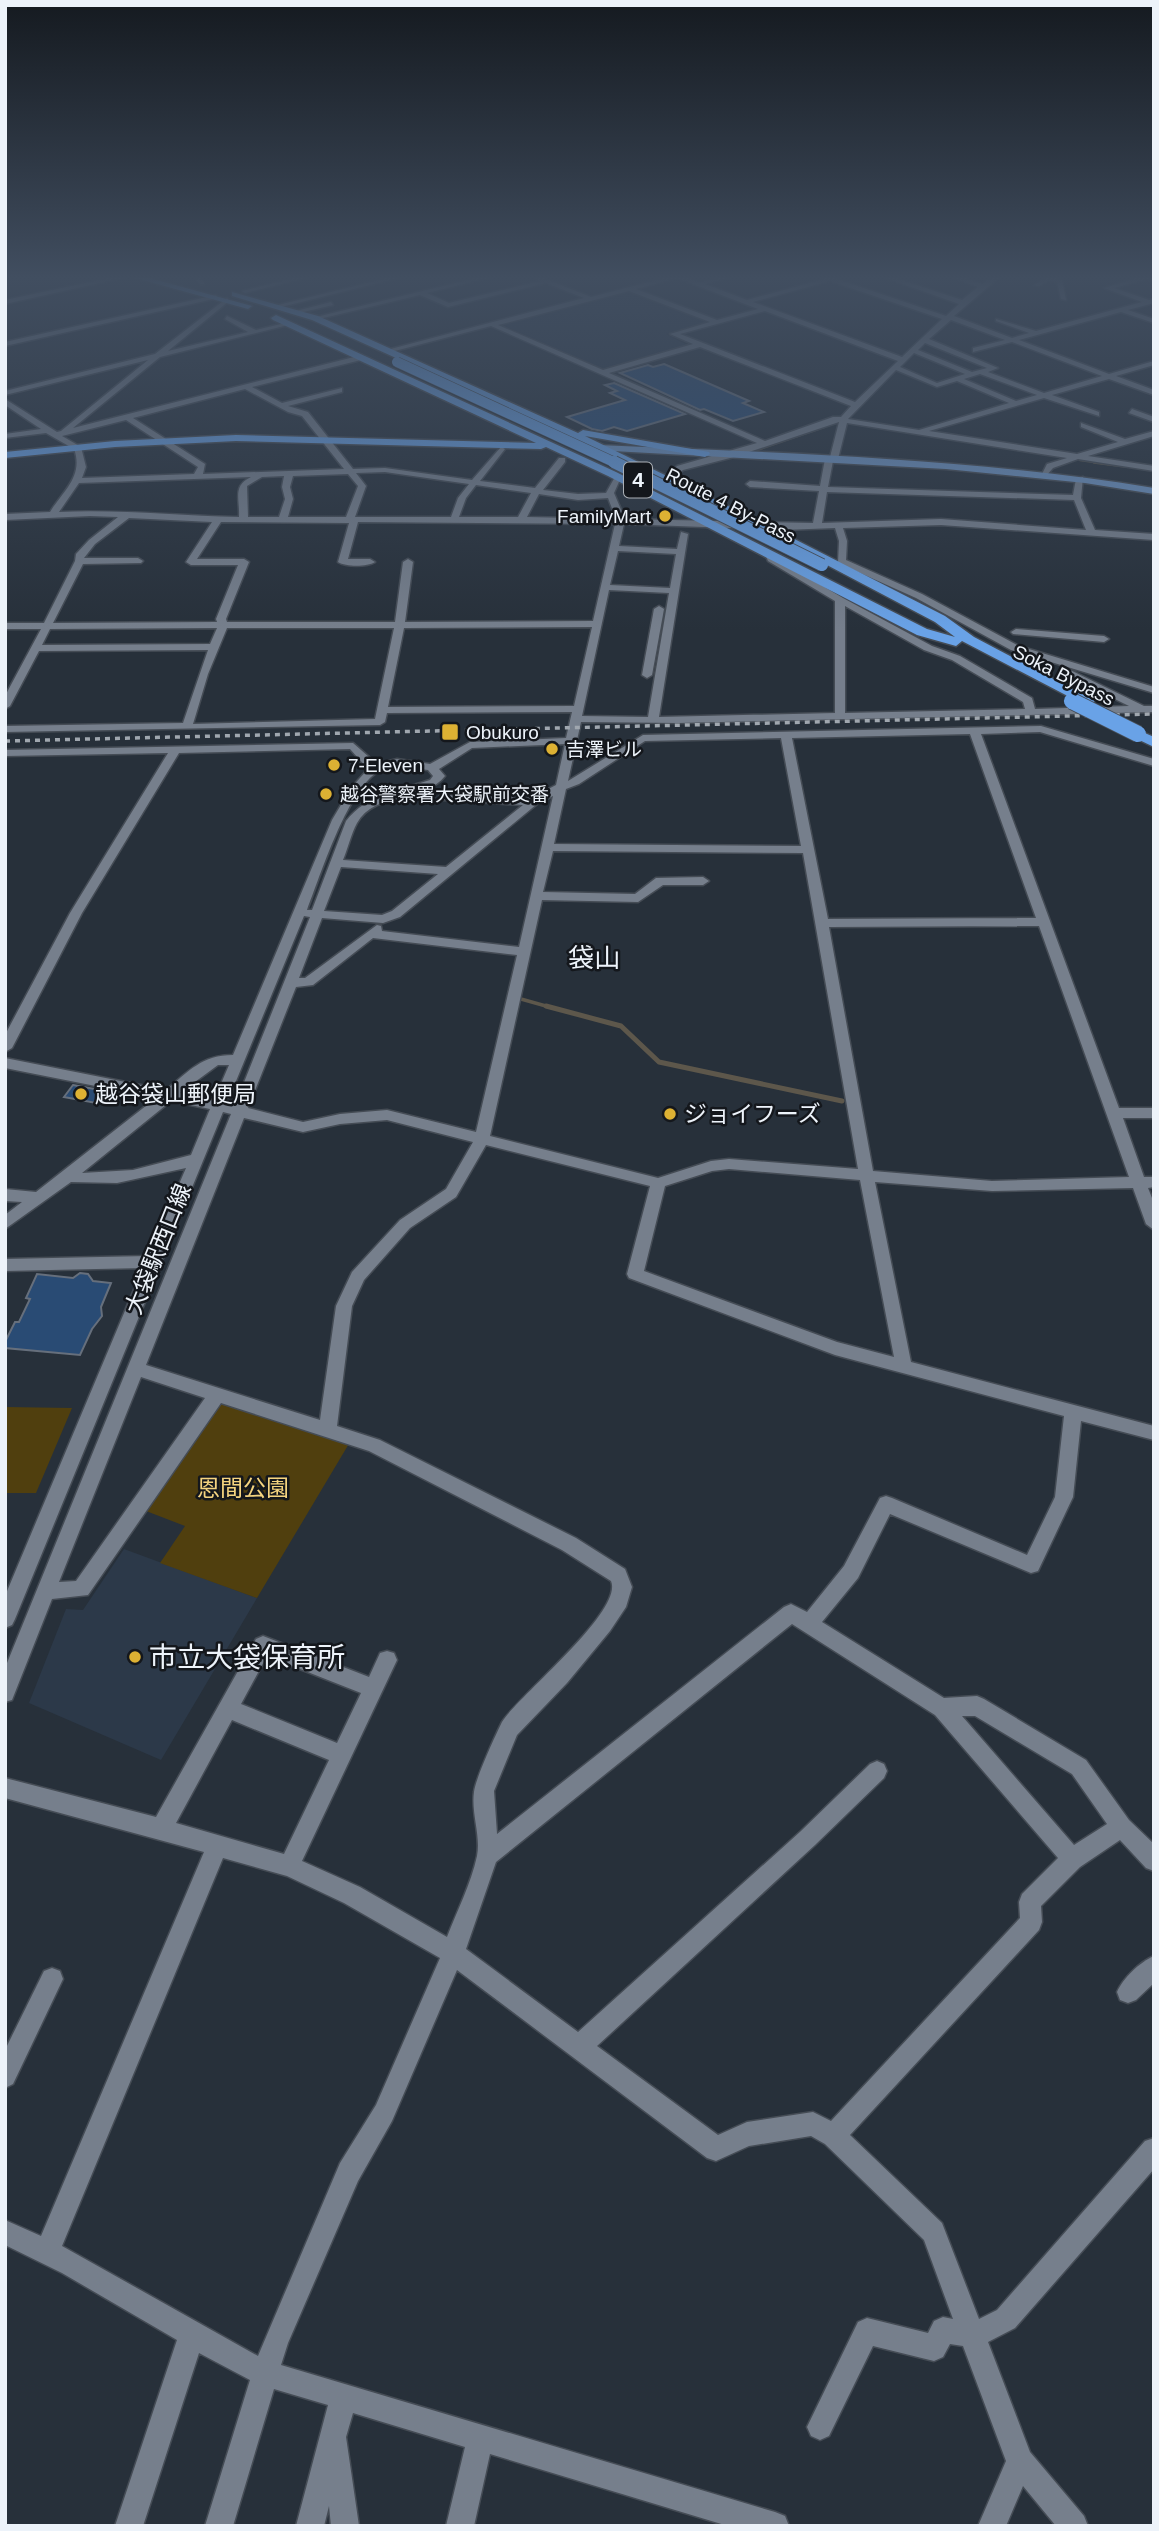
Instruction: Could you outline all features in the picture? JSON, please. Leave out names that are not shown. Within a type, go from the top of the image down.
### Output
[{"type":"highway","points":[[440,394],[554,447]]},
{"type":"highway","name":"Route 4 By-Pass","points":[[459,394],[671,495],[962,640]]},
{"type":"highway","points":[[482,394],[598,448]]},
{"type":"highway","points":[[557,427],[705,454]]},
{"type":"highway","points":[[474,444],[512,441],[519,434],[514,429]]},
{"type":"highway","name":"4","points":[[5,455],[162,440],[324,438],[598,448],[761,526],[940,619],[962,640]]},
{"type":"highway","name":"4","points":[[474,444],[562,460],[615,475]]},
{"type":"highway","name":"4","points":[[554,447],[615,475],[922,632],[962,640]]},
{"type":"highway","points":[[629,463],[641,455],[692,453]]},
{"type":"highway","name":"Soka Bypass","points":[[962,640],[1154,733]]},
{"type":"highway","name":"Soka Bypass","points":[[962,640],[1154,743]]},
{"type":"main road","points":[[598,448],[832,459],[1046,474],[1154,491]]},
{"type":"street","points":[[58,435],[108,394]]},
{"type":"street","points":[[58,435],[219,394]]},
{"type":"street","points":[[259,394],[305,414],[363,489],[351,520],[344,562],[370,562]]},
{"type":"street","points":[[270,400],[291,394]]},
{"type":"street","points":[[282,405],[323,394]]},
{"type":"street","points":[[651,394],[763,443]]},
{"type":"street","points":[[828,394],[856,405]]},
{"type":"street","points":[[817,526],[842,419],[867,394]]},
{"type":"street","points":[[993,394],[1017,404]]},
{"type":"street","points":[[916,433],[1049,394]]},
{"type":"street","points":[[1046,395],[1096,414]]},
{"type":"street","points":[[5,401],[75,447],[83,459],[78,481],[62,497],[54,513]]},
{"type":"street","points":[[476,411],[502,403]]},
{"type":"street","points":[[1132,411],[1154,420]]},
{"type":"street","points":[[127,418],[202,466],[197,478]]},
{"type":"street","points":[[668,481],[680,468],[731,455],[832,419],[1154,469]]},
{"type":"street","points":[[1084,425],[1125,442]]},
{"type":"street","points":[[5,436],[48,430]]},
{"type":"street","points":[[1046,474],[1050,466],[1154,433]]},
{"type":"street","points":[[454,520],[459,504],[501,449]]},
{"type":"street","points":[[522,519],[529,500],[562,460]]},
{"type":"street","points":[[78,481],[398,471],[587,498],[610,495]]},
{"type":"street","points":[[283,519],[289,499],[286,487],[289,474]]},
{"type":"street","points":[[243,519],[245,509],[241,489],[258,475]]},
{"type":"street","points":[[328,1428],[344,1306],[358,1276],[405,1224],[451,1193],[482,1139],[620,521],[621,513],[610,495],[615,475]]},
{"type":"street","points":[[1080,479],[1077,498],[1091,530]]},
{"type":"street","points":[[750,484],[1077,498]]},
{"type":"street","points":[[5,517],[54,513],[218,519],[522,519],[761,526],[942,522],[1091,530],[1154,537]]},
{"type":"street","points":[[5,706],[80,561],[79,556],[92,542],[127,515]]},
{"type":"street","points":[[187,726],[223,625],[221,620],[244,562],[191,562],[218,519]]},
{"type":"street","points":[[838,525],[842,541],[841,561]]},
{"type":"street","points":[[653,720],[684,534]]},
{"type":"street","points":[[791,542],[797,542],[919,596],[1007,644],[1154,690]]},
{"type":"street","points":[[612,548],[681,552]]},
{"type":"street","points":[[770,554],[771,559],[840,600],[928,648],[956,658],[1028,700],[1031,712]]},
{"type":"street","points":[[80,561],[138,561]]},
{"type":"street","points":[[5,729],[380,722],[400,624],[408,564]]},
{"type":"street","points":[[605,587],[675,591]]},
{"type":"street","points":[[840,600],[840,716]]},
{"type":"street","points":[[647,675],[659,609]]},
{"type":"street","points":[[5,626],[597,624]]},
{"type":"street","points":[[1016,632],[1104,639]]},
{"type":"street","points":[[653,646],[665,647]]},
{"type":"street","points":[[37,648],[215,647]]},
{"type":"street","points":[[1039,654],[1041,659],[1148,709]]},
{"type":"street","points":[[636,719],[642,706]]},
{"type":"street","points":[[382,710],[576,714],[653,720],[1148,709]]},
{"type":"street","points":[[298,912],[383,919],[396,914],[533,802],[575,782],[643,738],[1041,729],[1154,763]]},
{"type":"street","points":[[974,730],[1113,1113],[1146,1182],[1154,1224]]},
{"type":"street","points":[[786,735],[822,923],[852,1103],[869,1178],[904,1367]]},
{"type":"street","points":[[345,820],[351,796],[365,775],[374,768],[395,764],[432,768],[470,745],[570,741]]},
{"type":"street","points":[[5,753],[353,746],[374,768]]},
{"type":"street","points":[[5,1048],[76,913],[176,750]]},
{"type":"street","points":[[345,820],[377,801],[434,782],[439,776],[432,768]]},
{"type":"street","points":[[351,796],[377,801]]},
{"type":"street","points":[[444,797],[533,802]]},
{"type":"street","name":"大袋駅西口線","points":[[5,1693],[317,914],[336,863],[345,820]]},
{"type":"street","name":"大袋駅西口線","points":[[5,1619],[11,1590],[154,1262],[298,912],[345,820]]},
{"type":"street","points":[[549,847],[808,849]]},
{"type":"street","points":[[336,863],[448,871]]},
{"type":"street","points":[[537,896],[638,898],[660,881],[703,881]]},
{"type":"street","points":[[290,983],[308,982],[383,925],[383,919]]},
{"type":"street","points":[[822,923],[1044,922]]},
{"type":"street","points":[[370,934],[524,952]]},
{"type":"street","points":[[5,1223],[207,1064],[216,1060],[236,1060]]},
{"type":"street","points":[[5,1063],[167,1095],[303,1127],[340,1119],[387,1115],[658,1183],[711,1166],[729,1164],[869,1178],[992,1186],[1146,1182]]},
{"type":"street","points":[[1113,1113],[1154,1113]]},
{"type":"street","points":[[68,1176],[92,1181],[141,1176],[196,1159]]},
{"type":"street","points":[[658,1183],[635,1274],[835,1348],[1154,1433]]},
{"type":"street","points":[[5,1195],[39,1198]]},
{"type":"street","points":[[5,1265],[154,1262]]},
{"type":"street","points":[[135,1368],[218,1392],[374,1445],[436,1474],[569,1544],[618,1574],[623,1587],[619,1601],[603,1625],[560,1676],[510,1728],[484,1791],[488,1855],[453,1953],[384,2113],[349,2172],[275,2342],[219,2526]]},
{"type":"street","points":[[46,1591],[81,1589],[218,1392]]},
{"type":"street","points":[[809,1625],[850,1572],[886,1504],[1031,1565],[1064,1497],[1073,1412]]},
{"type":"street","points":[[488,1855],[791,1614],[942,1708],[1072,1859]]},
{"type":"street","points":[[161,1829],[263,1645],[373,1688]]},
{"type":"street","points":[[289,1866],[387,1660]]},
{"type":"street","points":[[942,1708],[977,1706],[1079,1767],[1122,1827],[1154,1860]]},
{"type":"street","points":[[228,1709],[341,1755]]},
{"type":"street","points":[[579,2048],[877,1771]]},
{"type":"street","points":[[5,1788],[289,1866],[352,1895],[453,1953],[716,2149],[747,2134],[813,2124],[833,2136],[933,2232],[1020,2461],[1074,2526]]},
{"type":"street","points":[[833,2136],[1031,1922],[1030,1902],[1072,1859],[1122,1827]]},
{"type":"street","points":[[47,2252],[218,1845]]},
{"type":"street","points":[[1128,1992],[1154,1967]]},
{"type":"street","points":[[5,2076],[52,1979]]},
{"type":"street","points":[[820,2427],[867,2331],[933,2348],[943,2330],[974,2335],[1006,2319],[1154,2150]]},
{"type":"street","points":[[5,2232],[115,2287],[219,2352],[264,2373],[775,2526]]},
{"type":"street","points":[[129,2526],[192,2334]]},
{"type":"street","points":[[310,2526],[343,2398]]},
{"type":"street","points":[[334,2432],[345,2526]]},
{"type":"street","points":[[460,2526],[480,2439]]},
{"type":"street","points":[[992,2526],[1020,2461]]},
{"type":"shaded area","name":"市立大袋保育所","points":[[124,1549],[257,1598],[161,1760],[29,1703],[66,1609],[83,1610]]},
{"type":"green space","name":"恩間公園","points":[[231,1399],[350,1442],[257,1598],[160,1563],[185,1526],[146,1511],[213,1407]]},
{"type":"green space","points":[[5,1407],[72,1408],[36,1493],[5,1493]]},
{"type":"building","points":[[612,394],[639,394],[685,414],[627,431],[614,427],[602,431],[592,429],[567,417],[625,400]]},
{"type":"building","points":[[666,394],[733,394],[749,401],[743,403],[764,412],[733,421],[704,409],[700,410]]},
{"type":"building","name":"越谷袋山郵便局","points":[[73,1085],[105,1091],[96,1103],[64,1097]]},
{"type":"building","points":[[80,1273],[88,1274],[93,1281],[111,1283],[101,1307],[102,1316],[92,1329],[80,1355],[5,1348],[5,1342],[15,1322],[19,1322],[30,1299],[26,1298],[37,1274],[73,1278]]},
{"type":"waterway","points":[[754,451],[824,427]]},
{"type":"waterway","points":[[1080,460],[1094,462]]},
{"type":"waterway","points":[[1094,462],[1125,466]]},
{"type":"waterway","points":[[1094,462],[1108,464]]},
{"type":"waterway","points":[[521,999],[553,1008]]},
{"type":"waterway","points":[[546,1006],[621,1026],[659,1062],[842,1101]]},
{"type":"railway","points":[[5,741],[1154,714]]},
{"type":"place","name":"FamilyMart","points":[[665,516]]},
{"type":"place","name":"Obukuro","points":[[450,732]]},
{"type":"place","name":"吉澤ビル","points":[[552,749]]},
{"type":"place","name":"7-Eleven","points":[[334,765]]},
{"type":"place","name":"越谷警察署大袋駅前交番","points":[[326,794]]},
{"type":"place","name":"越谷袋山郵便局","points":[[81,1094]]},
{"type":"place","name":"ジョイフーズ","points":[[670,1114]]},
{"type":"place","name":"市立大袋保育所","points":[[135,1657]]},
{"type":"district","name":"袋山","points":[[594,958]]}]
